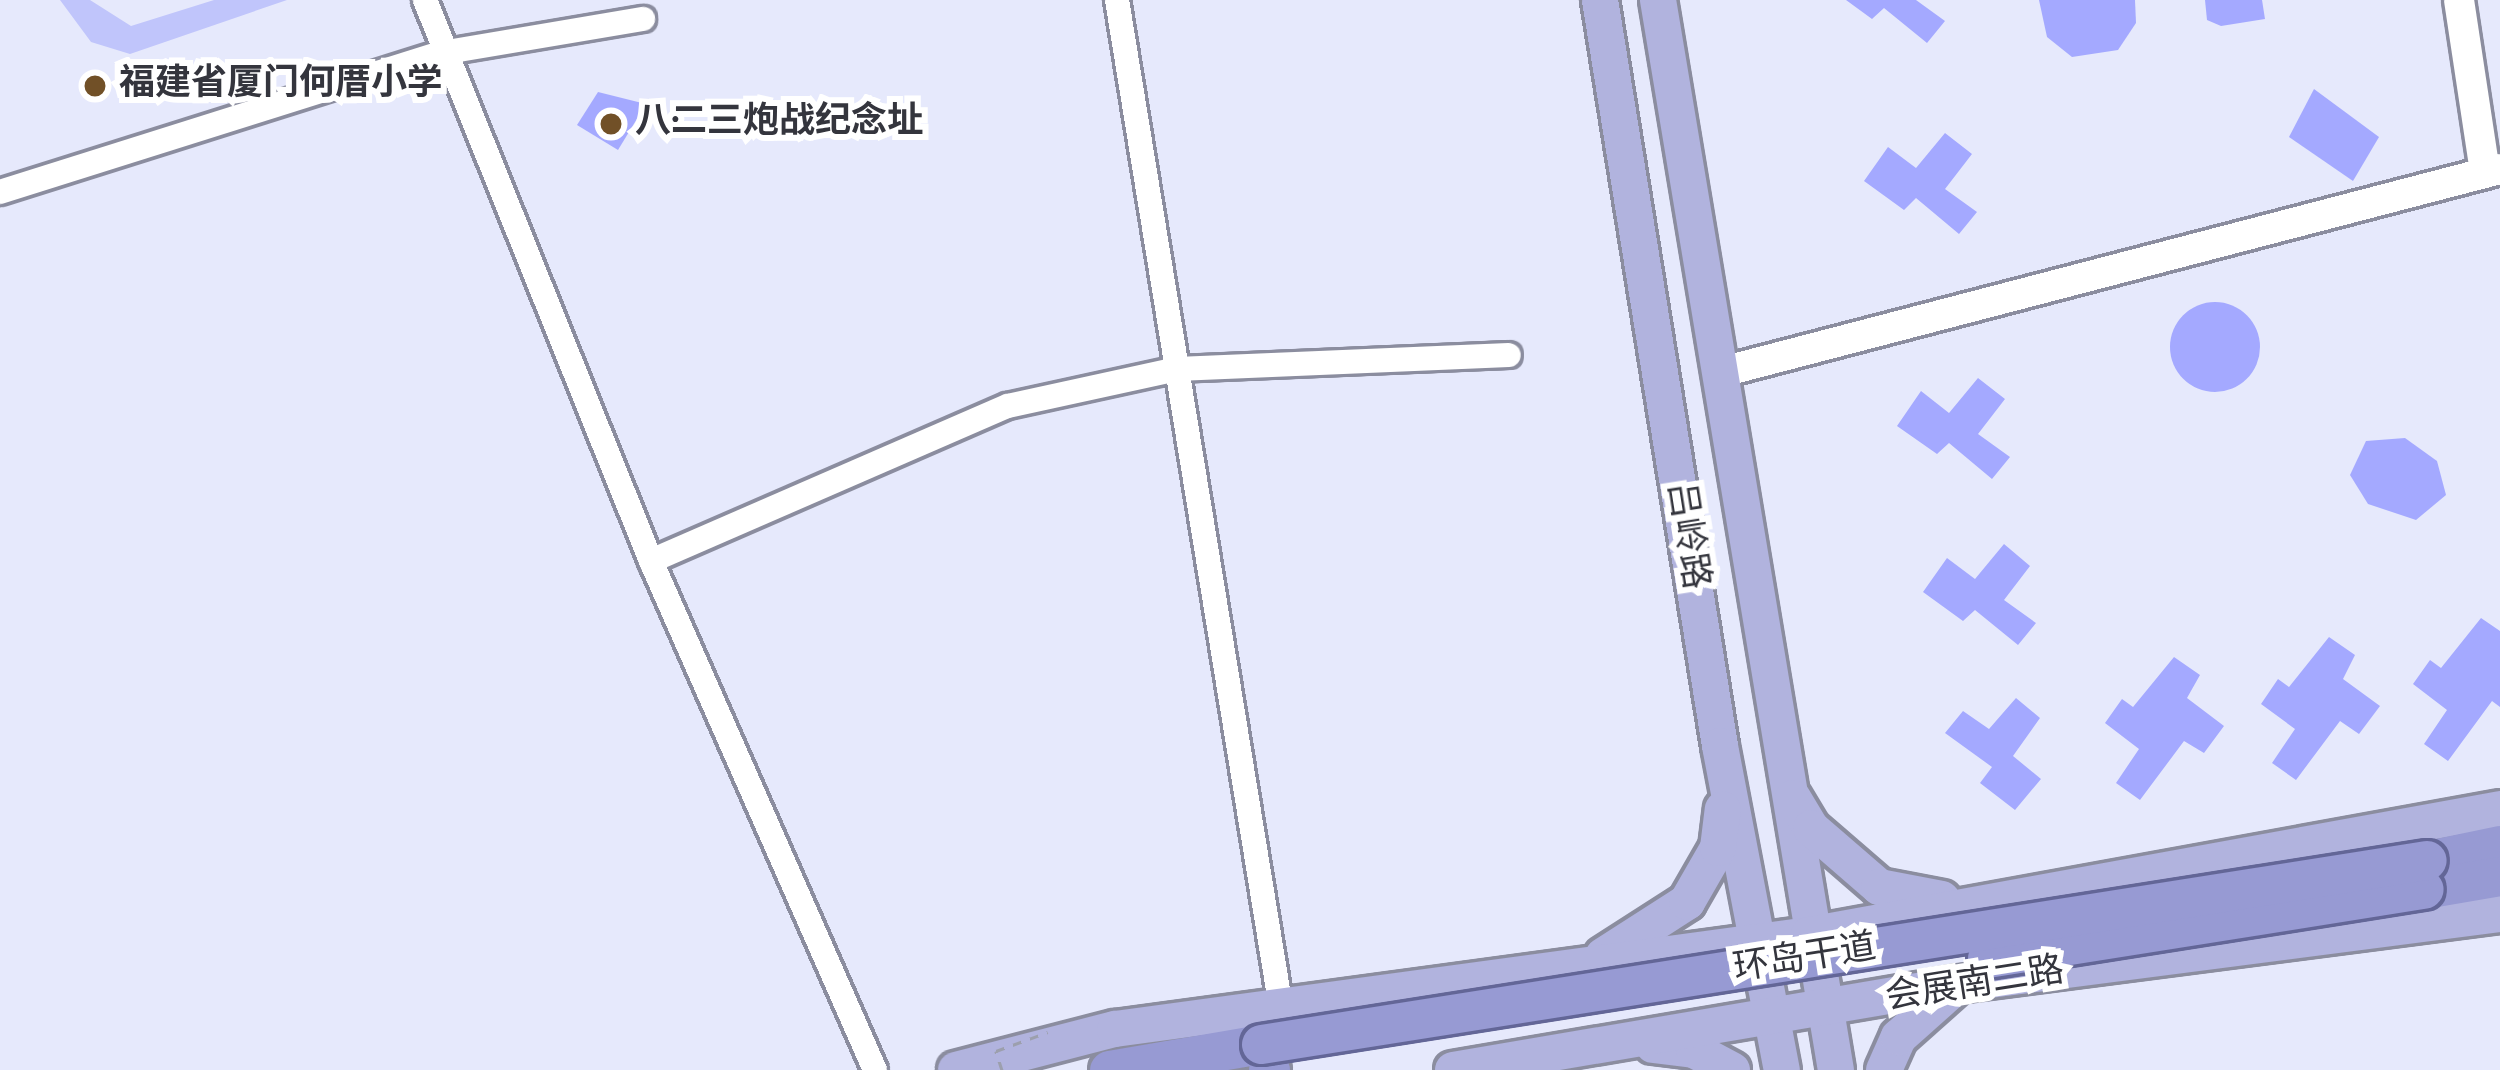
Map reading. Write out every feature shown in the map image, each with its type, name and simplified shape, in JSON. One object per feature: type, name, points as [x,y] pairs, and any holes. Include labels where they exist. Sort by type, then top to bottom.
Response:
[{"type":"highway","name":"环岛干道","points":[[2425,874],[2500,845]]},
{"type":"highway","name":"环岛干道","points":[[1109,1070],[1266,1061],[2425,874],[2500,876]]},
{"type":"main road","name":"吕岭路","points":[[1600,0],[1720,746],[1782,1070]]},
{"type":"main road","name":"吕岭路","points":[[1658,0],[1809,934],[1836,1070]]},
{"type":"main road","points":[[1571,972],[1658,928],[1708,873],[1723,810],[1720,746]]},
{"type":"main road","points":[[1784,783],[1811,828],[1880,887],[2000,904]]},
{"type":"main road","points":[[956,1070],[1114,1029],[1571,972],[2000,904],[2500,809]]},
{"type":"main road","name":"会展南二路","points":[[1453,1070],[1590,1041],[1823,1011],[1959,984],[2500,914]]},
{"type":"main road","points":[[1571,972],[1590,1041],[1694,1050],[1732,1070]]},
{"type":"main road","points":[[1884,1070],[1899,1036],[1959,984]]},
{"type":"street","points":[[425,0],[441,53],[651,561],[875,1070]]},
{"type":"street","points":[[1117,0],[1281,1008]]},
{"type":"street","points":[[1718,374],[2493,170],[2458,0]]},
{"type":"street","points":[[0,192],[441,53],[643,19]]},
{"type":"street","points":[[651,561],[1008,406],[1177,369],[1509,356]]},
{"type":"path","points":[[1002,1070],[996,1051],[1048,1032]]},
{"type":"shaded area","points":[[60,0],[90,0],[131,26],[214,0],[287,0],[130,54],[91,42]]},
{"type":"building","points":[[1846,0],[1916,0],[1945,21],[1927,43],[1884,8],[1872,19]]},
{"type":"building","points":[[2039,0],[2135,0],[2136,23],[2118,50],[2072,57],[2047,37]]},
{"type":"building","points":[[2205,0],[2262,0],[2265,19],[2221,26],[2207,20]]},
{"type":"building","points":[[2314,89],[2379,137],[2353,181],[2289,137]]},
{"type":"building","points":[[598,92],[646,104],[618,150],[577,125]]},
{"type":"building","points":[[1945,133],[1972,154],[1945,189],[1977,212],[1959,234],[1916,198],[1904,210],[1864,181],[1888,147],[1916,168]]},
{"type":"building","points":[[2215,302],[2246,316],[2260,347],[2246,378],[2215,392],[2184,378],[2170,347],[2184,316]]},
{"type":"building","points":[[1978,378],[2005,399],[1978,434],[2010,457],[1992,479],[1949,443],[1937,454],[1897,426],[1921,391],[1949,413]]},
{"type":"building","points":[[2405,438],[2437,461],[2446,495],[2416,520],[2368,504],[2350,475],[2366,441]]},
{"type":"building","points":[[2004,544],[2030,566],[2004,600],[2036,623],[2018,645],[1975,610],[1963,621],[1923,592],[1947,558],[1975,579]]},
{"type":"building","points":[[2481,618],[2500,631],[2500,707],[2492,701],[2448,761],[2424,744],[2447,710],[2413,684],[2430,660],[2441,668]]},
{"type":"building","points":[[2329,637],[2355,655],[2343,679],[2380,706],[2359,734],[2340,721],[2296,780],[2272,763],[2295,729],[2261,704],[2278,679],[2289,687]]},
{"type":"building","points":[[2174,657],[2200,675],[2187,698],[2224,726],[2204,753],[2184,741],[2140,800],[2116,783],[2139,749],[2105,723],[2122,699],[2133,707]]},
{"type":"building","points":[[2016,698],[2040,718],[2013,756],[2041,779],[2015,810],[1980,783],[1992,767],[1945,733],[1963,711],[1989,729]]},
{"type":"place","name":"福建省厦门何厝小学","points":[[95,86]]},
{"type":"place","name":"八·二三炮战纪念址","points":[[611,124]]}]
